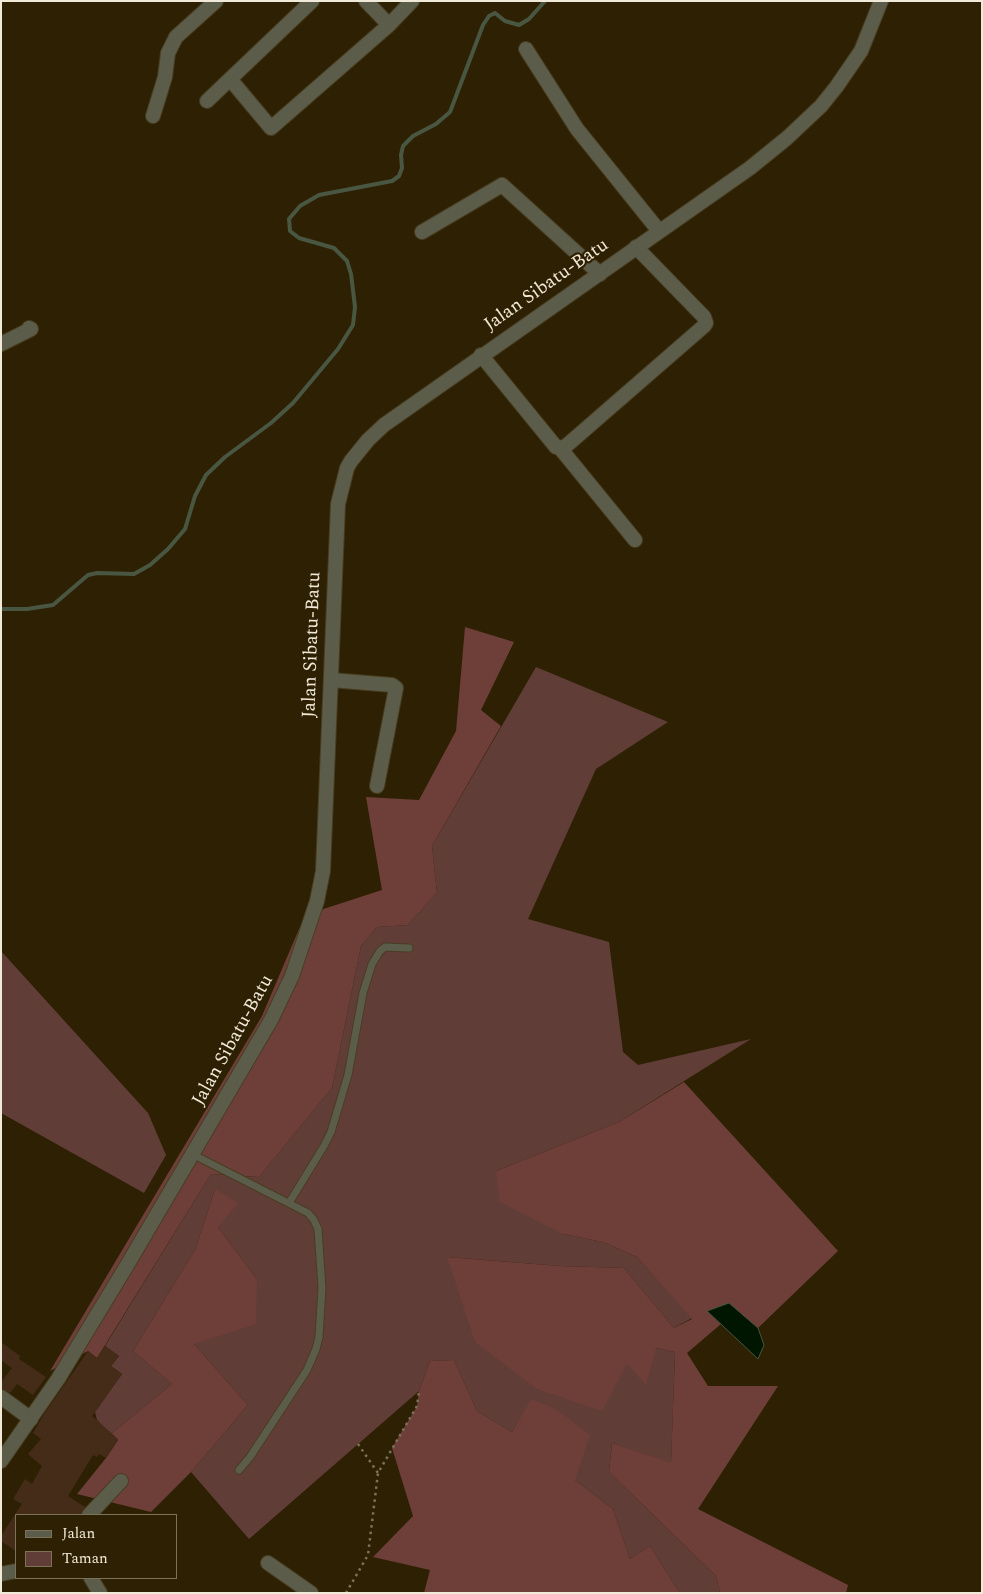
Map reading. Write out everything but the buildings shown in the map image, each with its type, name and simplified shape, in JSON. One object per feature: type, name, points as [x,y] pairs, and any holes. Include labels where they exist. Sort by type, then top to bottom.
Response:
[{"type":"street","points":[[153,116],[165,77],[168,53],[176,37],[216,1]]},
{"type":"street","points":[[207,101],[312,1]]},
{"type":"street","points":[[366,1],[389,25]]},
{"type":"street","points":[[230,79],[271,128],[389,25],[412,1]]},
{"type":"street","name":"Jalan Sibatu-Batu","points":[[1,1461],[58,1379],[270,1020],[292,976],[323,871],[338,504],[347,468],[358,452],[384,425],[481,355],[750,168],[787,138],[821,106],[837,86],[861,51],[881,1]]},
{"type":"street","points":[[526,49],[577,129],[659,231]]},
{"type":"street","points":[[422,232],[502,185],[600,274]]},
{"type":"street","points":[[560,448],[566,446],[706,323],[704,317],[636,247]]},
{"type":"street","points":[[1,344],[31,329],[29,328]]},
{"type":"street","points":[[481,355],[556,447],[560,448],[636,540]]},
{"type":"street","points":[[330,680],[392,685],[396,688],[377,786]]},
{"type":"street","points":[[1,1397],[31,1419]]},
{"type":"street","points":[[90,1514],[121,1481]]},
{"type":"street","points":[[268,1562],[311,1593]]},
{"type":"street","points":[[1,1574],[15,1571]]},
{"type":"street","points":[[92,1579],[100,1593]]},
{"type":"lane","points":[[289,1203],[331,1132],[348,1075],[363,993],[372,964],[376,956],[385,947],[409,948]]},
{"type":"lane","points":[[191,1154],[312,1216],[318,1229],[322,1288],[320,1337],[306,1370],[250,1457],[239,1470]]},
{"type":"path","points":[[346,1593],[368,1555],[378,1473],[417,1406],[419,1391]]},
{"type":"path","points":[[358,1444],[378,1473]]},
{"type":"green space","points":[[536,667],[668,722],[596,769],[528,919],[609,942],[623,1052],[638,1065],[751,1039],[619,1122],[496,1171],[563,1234],[603,1242],[637,1257],[692,1318],[674,1328],[624,1268],[560,1266],[448,1257],[627,1364],[656,1348],[675,1352],[671,1464],[612,1443],[609,1472],[716,1576],[720,1593],[680,1593],[650,1546],[630,1559],[613,1509],[575,1480],[532,1399],[512,1432],[477,1411],[454,1360],[430,1361],[419,1391],[249,1539],[191,1472],[248,1405],[194,1344],[257,1279],[218,1227],[215,1189],[195,1250],[133,1351],[172,1384],[111,1434],[97,1420],[95,1412],[122,1374],[111,1366],[119,1356],[105,1346],[211,1174],[259,1177],[332,1088],[361,946],[377,927],[408,925],[437,893],[432,846]]},
{"type":"green space","points":[[1,951],[148,1113],[166,1155],[144,1193],[1,1113]]},
{"type":"shaded area","points":[[465,627],[514,642],[481,710],[501,726],[432,846],[437,893],[408,925],[377,927],[361,946],[332,1088],[259,1177],[211,1174],[97,1358],[88,1351],[50,1371],[262,1016],[305,915],[382,890],[366,797],[419,800],[456,731]]},
{"type":"shaded area","points":[[684,1082],[838,1251],[758,1328],[729,1303],[707,1311],[721,1324],[687,1353],[708,1386],[778,1386],[698,1509],[848,1585],[846,1593],[720,1593],[716,1576],[609,1472],[612,1443],[671,1463],[675,1352],[656,1348],[646,1385],[627,1364],[602,1411],[537,1389],[475,1342],[447,1257],[560,1266],[624,1268],[674,1328],[692,1319],[637,1257],[603,1242],[563,1234],[500,1202],[496,1171],[619,1122]]},
{"type":"shaded area","points":[[215,1189],[238,1203],[218,1227],[257,1279],[256,1324],[194,1344],[248,1405],[191,1472],[151,1512],[77,1494],[118,1440],[111,1434],[172,1384],[133,1351],[195,1250]]},
{"type":"shaded area","points":[[729,1303],[758,1328],[764,1345],[758,1359],[707,1311]]},
{"type":"shaded area","points":[[454,1360],[477,1411],[512,1432],[531,1399],[556,1409],[590,1435],[575,1480],[613,1509],[630,1559],[650,1546],[680,1593],[424,1593],[430,1570],[373,1557],[413,1516],[392,1448],[417,1406],[419,1391],[430,1361]]},
{"type":"waterway","points":[[1,609],[27,609],[53,605],[88,575],[97,573],[134,574],[150,565],[168,549],[185,529],[195,496],[206,475],[225,457],[271,423],[293,403],[338,349],[353,325],[355,307],[351,274],[347,261],[334,248],[299,238],[290,231],[289,219],[300,206],[319,195],[392,181],[399,176],[402,168],[401,155],[403,146],[413,136],[436,124],[450,112],[483,25],[489,16],[495,13],[505,21],[519,25],[529,19],[545,1]]}]
